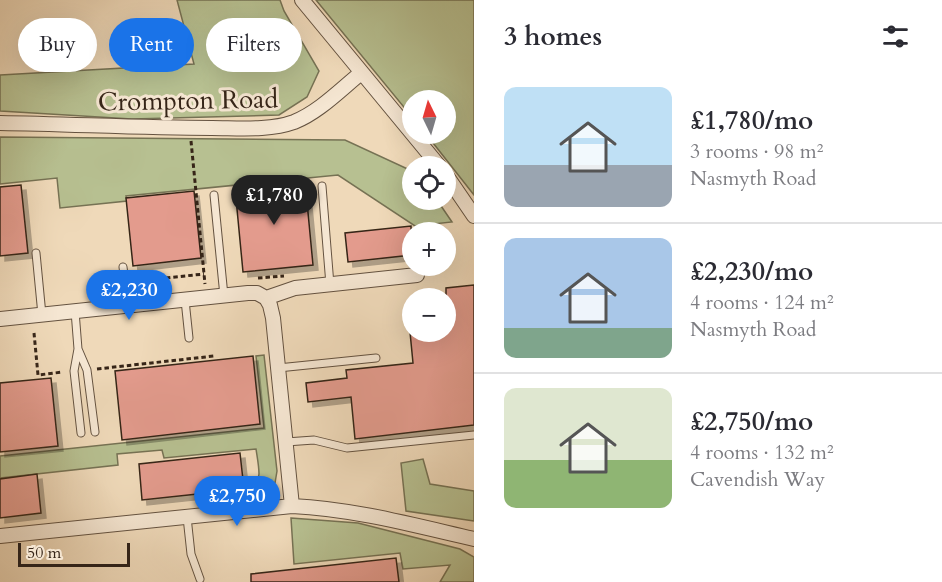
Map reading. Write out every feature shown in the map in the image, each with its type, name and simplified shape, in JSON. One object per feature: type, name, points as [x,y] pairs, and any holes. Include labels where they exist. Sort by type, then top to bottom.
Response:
[{"type":"street","points":[[302,0],[431,156]]},
{"type":"street","name":"Crompton Road","points":[[0,123],[190,128],[257,128],[284,125],[313,112],[361,74]]},
{"type":"street","points":[[456,190],[474,216]]},
{"type":"street","points":[[266,298],[295,288],[408,276]]},
{"type":"street","points":[[0,319],[185,300],[224,288],[254,293],[266,298],[271,308],[292,506]]},
{"type":"street","points":[[0,536],[292,506],[322,507],[362,513],[474,539]]},
{"type":"lane","points":[[322,186],[330,285]]},
{"type":"lane","points":[[214,195],[224,288]]},
{"type":"lane","points":[[36,253],[42,315]]},
{"type":"lane","points":[[123,267],[128,306]]},
{"type":"lane","points":[[185,300],[189,338]]},
{"type":"lane","points":[[75,311],[78,349],[74,371],[81,433]]},
{"type":"lane","points":[[78,349],[87,370],[95,432]]},
{"type":"lane","points":[[278,368],[376,358]]},
{"type":"lane","points":[[286,442],[314,440],[347,448],[474,435]]},
{"type":"lane","points":[[187,516],[192,558],[200,579]]},
{"type":"path","points":[[125,282],[204,272],[191,151]]},
{"type":"path","points":[[258,278],[294,275]]},
{"type":"path","points":[[205,283],[224,288]]},
{"type":"path","points":[[34,333],[38,375],[74,371]]},
{"type":"path","points":[[87,370],[214,356]]},
{"type":"green space","points":[[177,0],[280,0],[288,18],[206,18],[206,72],[302,72],[302,42],[319,71],[307,97],[279,115],[132,119],[0,111],[0,75],[97,72],[97,70],[109,69],[109,72],[194,72],[194,18],[182,18]]},
{"type":"green space","points":[[316,0],[474,0],[474,195],[456,172],[456,156],[443,156],[434,144],[456,144],[456,90],[402,90],[402,105]]},
{"type":"green space","points":[[0,137],[345,140],[402,166],[402,210],[444,210],[452,222],[409,222],[338,175],[126,196],[127,201],[60,208],[57,178],[0,184]]},
{"type":"green space","points":[[264,355],[277,471],[275,483],[266,493],[258,493],[256,488],[259,474],[256,449],[164,458],[162,450],[117,454],[118,465],[0,478],[0,456],[264,428],[256,356]]},
{"type":"green space","points":[[423,459],[430,484],[474,491],[474,521],[406,511],[401,463]]},
{"type":"green space","points":[[291,518],[358,523],[460,549],[474,557],[474,582],[440,582],[450,565],[403,569],[400,553],[294,564]]},
{"type":"building","points":[[305,181],[313,265],[243,272],[235,188]]},
{"type":"building","points":[[21,185],[28,253],[0,256],[0,187]]},
{"type":"building","points":[[194,191],[201,258],[133,266],[126,198]]},
{"type":"building","points":[[402,227],[402,256],[348,262],[345,233]]},
{"type":"building","points":[[474,285],[474,425],[355,439],[351,397],[308,402],[306,383],[347,378],[346,370],[413,363],[411,342],[456,342],[456,288],[446,288]]},
{"type":"building","points":[[253,356],[260,424],[122,440],[115,371]]},
{"type":"building","points":[[51,378],[58,446],[0,452],[0,383]]},
{"type":"building","points":[[240,453],[244,489],[142,500],[139,464]]},
{"type":"building","points":[[37,474],[41,513],[0,518],[0,479]]},
{"type":"building","points":[[396,558],[399,582],[251,582],[251,574]]}]
